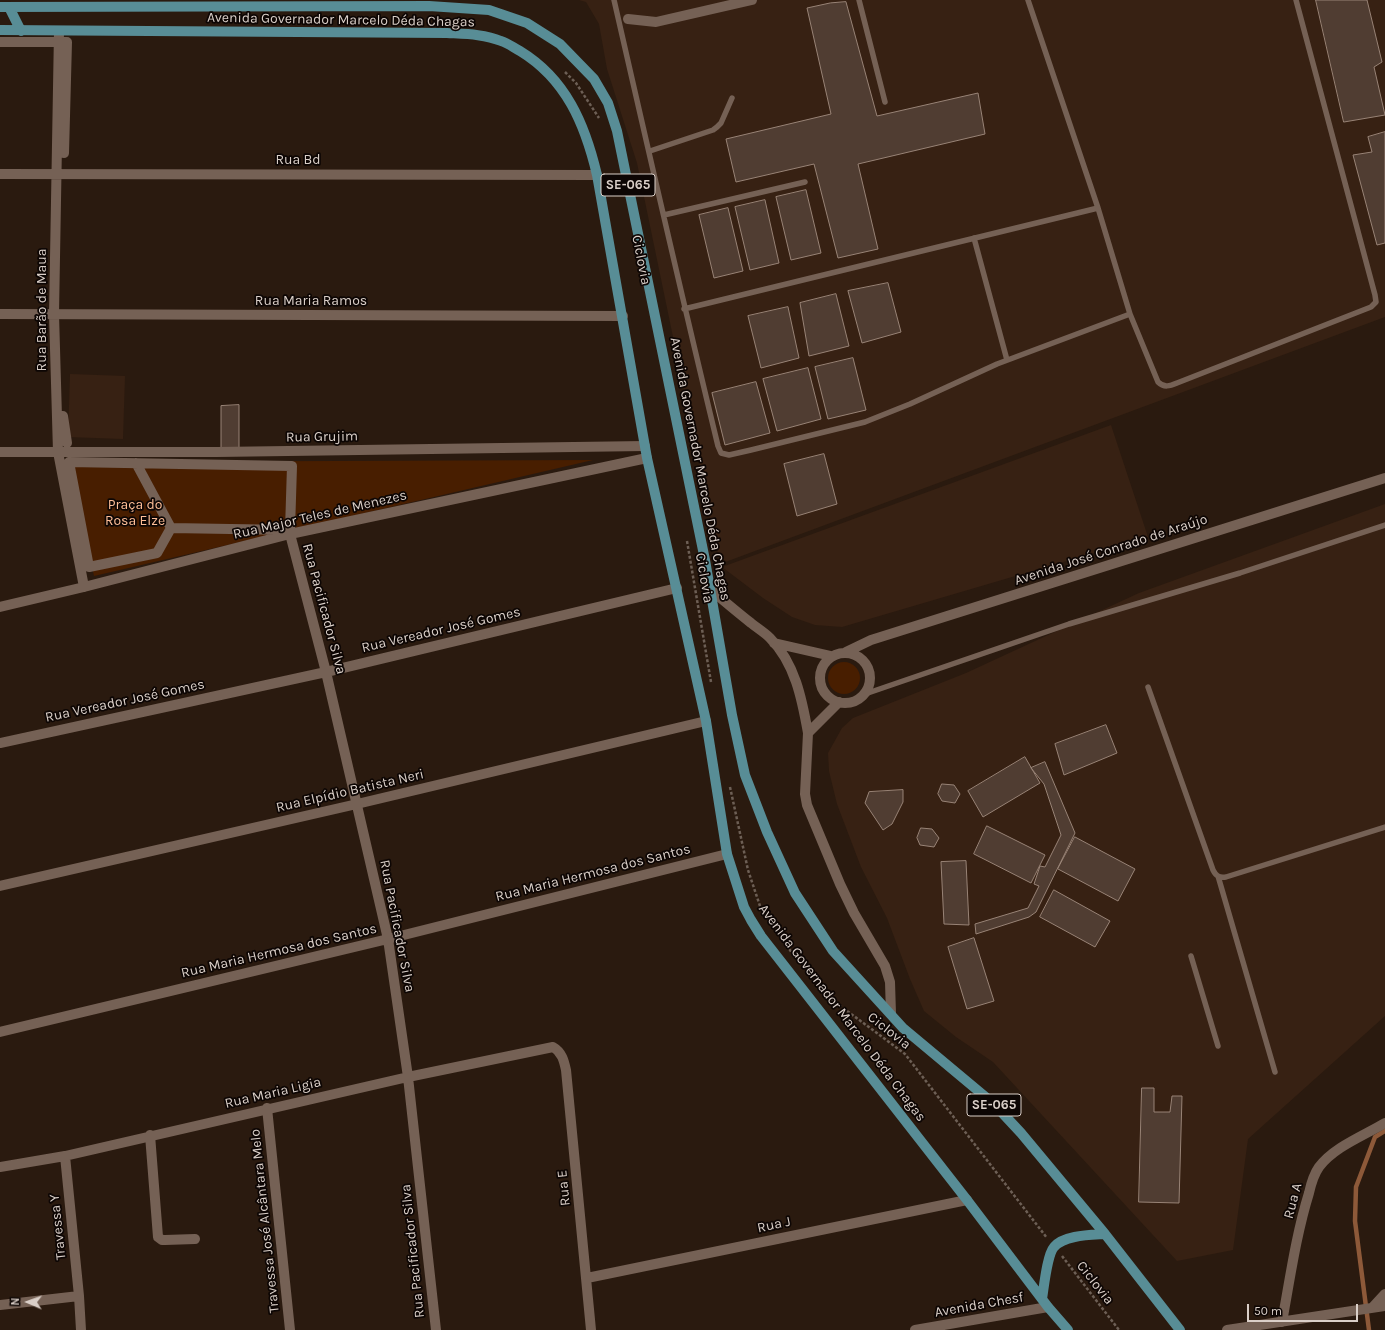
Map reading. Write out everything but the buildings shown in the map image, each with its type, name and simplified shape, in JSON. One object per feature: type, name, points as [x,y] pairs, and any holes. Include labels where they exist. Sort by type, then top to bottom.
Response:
[{"type":"main road","name":"Avenida Governador Marcelo Déda Chagas","points":[[4,7],[429,6],[489,10],[527,23],[560,44],[594,79],[608,103],[617,130],[710,590],[732,715],[745,775],[767,832],[795,893],[833,951],[903,1028],[994,1104],[1007,1117],[1105,1234],[1180,1330]]},
{"type":"main road","points":[[4,7],[21,31]]},
{"type":"main road","name":"Avenida Governador Marcelo Déda Chagas","points":[[0,30],[469,34],[502,41],[530,57],[550,74],[563,90],[576,111],[591,151],[597,175],[645,446],[706,721],[727,854],[744,907],[750,920],[1045,1303],[1068,1330]]},
{"type":"main road","points":[[1045,1303],[1050,1258],[1054,1247],[1067,1239],[1077,1236],[1105,1234]]},
{"type":"street","points":[[628,19],[656,22],[752,0]]},
{"type":"street","name":"Rua Barão de Maua","points":[[59,31],[60,174],[57,314],[58,452],[84,587]]},
{"type":"street","points":[[0,42],[59,42]]},
{"type":"street","name":"Rua Bd","points":[[0,174],[597,175]]},
{"type":"street","points":[[57,314],[62,187]]},
{"type":"street","name":"Rua Maria Ramos","points":[[0,314],[623,316]]},
{"type":"street","points":[[60,327],[63,420],[67,443]]},
{"type":"street","name":"Rua Grujim","points":[[0,452],[217,452],[645,446]]},
{"type":"street","name":"Rua Major Teles de Menezes","points":[[0,607],[290,534],[648,458]]},
{"type":"street","points":[[69,462],[292,466],[290,530],[172,528],[157,553],[89,567],[69,462]]},
{"type":"street","points":[[136,463],[172,528]]},
{"type":"street","name":"Avenida José Conrado de Araújo","points":[[846,652],[871,640],[1385,478]]},
{"type":"street","name":"Rua Pacificador Silva","points":[[290,534],[326,672],[388,939],[408,1077],[436,1330]]},
{"type":"street","name":"Rua Vereador José Gomes","points":[[0,743],[326,672],[677,588]]},
{"type":"street","points":[[710,590],[770,638],[790,667],[797,683],[803,703],[808,733],[805,794],[807,805],[840,884],[854,913],[885,966],[890,982],[891,1014]]},
{"type":"street","points":[[774,643],[831,656]]},
{"type":"street","points":[[846,652],[861,657],[870,671],[870,680],[865,694],[856,701],[847,703],[838,702],[831,699],[824,692],[820,684],[821,669],[825,662],[831,656],[846,652]]},
{"type":"street","points":[[808,733],[838,702]]},
{"type":"street","name":"Rua Elpídio Batista Neri","points":[[0,886],[357,804],[706,721]]},
{"type":"street","name":"Rua Maria Hermosa dos Santos","points":[[0,1032],[388,939],[727,854]]},
{"type":"street","name":"Rua Maria Ligia","points":[[0,1168],[65,1156],[267,1108],[553,1047]]},
{"type":"street","name":"Rua E","points":[[553,1047],[558,1050],[561,1055],[566,1070],[591,1330]]},
{"type":"street","name":"Travessa José Alcântara Melo","points":[[267,1108],[290,1330]]},
{"type":"street","name":"Rua A","points":[[1282,1322],[1302,1219],[1318,1168],[1342,1148],[1385,1123]]},
{"type":"street","points":[[150,1136],[158,1237],[159,1239],[165,1240],[195,1239]]},
{"type":"street","name":"Travessa Y","points":[[65,1156],[81,1330]]},
{"type":"street","name":"Rua J","points":[[587,1278],[967,1200]]},
{"type":"street","points":[[1373,1307],[1385,1294]]},
{"type":"street","points":[[0,1305],[79,1296]]},
{"type":"street","name":"Avenida Chesf","points":[[915,1330],[1045,1303]]},
{"type":"street","points":[[1227,1330],[1385,1306]]},
{"type":"lane","points":[[614,0],[650,151],[684,309],[721,453],[729,455],[865,422],[910,404],[996,364],[1130,314]]},
{"type":"lane","points":[[860,0],[885,102]]},
{"type":"lane","points":[[1028,0],[1098,208],[1130,314],[1158,382],[1164,386],[1177,384],[1371,307],[1376,302],[1296,0]]},
{"type":"lane","points":[[650,151],[713,130],[717,127],[732,98]]},
{"type":"lane","points":[[664,215],[806,182]]},
{"type":"lane","points":[[684,309],[1098,208]]},
{"type":"lane","points":[[974,238],[1008,360]]},
{"type":"lane","points":[[865,694],[1069,624],[1240,574],[1385,525]]},
{"type":"lane","points":[[1148,687],[1213,870],[1218,876],[1275,1072]]},
{"type":"lane","points":[[1218,876],[1222,878],[1226,877],[1385,827]]},
{"type":"lane","points":[[1191,956],[1218,1046]]},
{"type":"path","points":[[560,67],[576,83],[602,122]]},
{"type":"path","name":"Ciclovia","points":[[687,538],[712,684]]},
{"type":"path","points":[[730,784],[748,870],[760,906],[798,962]]},
{"type":"path","name":"Ciclovia","points":[[820,989],[824,994],[905,1054],[1119,1330]]},
{"type":"shaded area","points":[[579,0],[1385,0],[1385,317],[720,564],[637,163],[607,69],[599,24],[586,2]]},
{"type":"shaded area","points":[[70,374],[125,376],[123,439],[68,437]]},
{"type":"shaded area","points":[[1111,425],[1148,537],[842,627],[815,625],[792,617],[763,598],[722,567]]},
{"type":"shaded area","points":[[1385,504],[1385,1016],[1248,1139],[1233,1250],[1177,1261],[993,1062],[956,1037],[924,1011],[887,918],[861,867],[837,804],[829,771],[828,753],[842,728],[853,718],[966,673],[1139,593]]},
{"type":"green space","name":"Praça do Rosa Elze","points":[[593,460],[94,576],[69,462]]},
{"type":"green space","points":[[841,662],[847,662],[856,666],[860,678],[856,690],[847,694],[841,694],[832,690],[828,681],[828,675],[832,666]]},
{"type":"waterway","points":[[1369,1330],[1355,1221],[1356,1187],[1375,1137],[1385,1131]]}]
